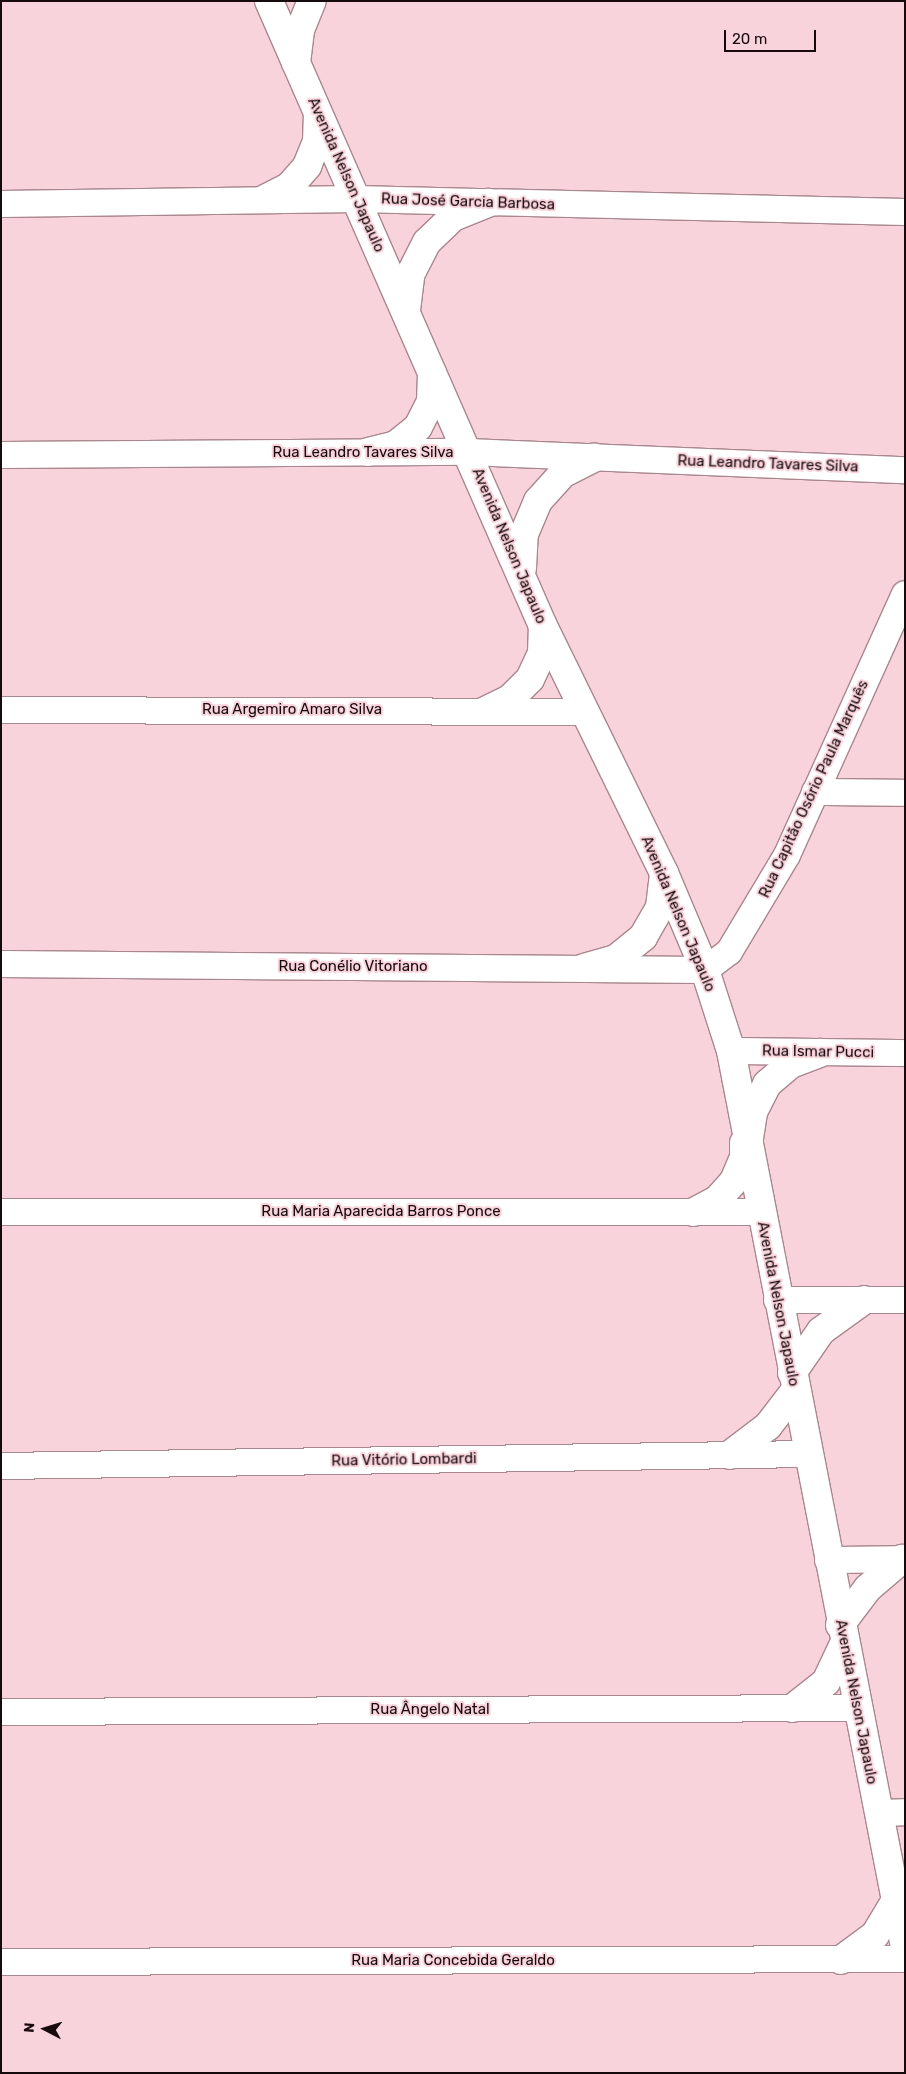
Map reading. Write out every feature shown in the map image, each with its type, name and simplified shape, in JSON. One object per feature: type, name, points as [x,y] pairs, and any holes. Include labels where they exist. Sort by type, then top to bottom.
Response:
[{"type":"main road","name":"Avenida Nelson Japaulo","points":[[269,1],[432,372],[522,570],[544,626],[583,712],[664,873],[705,970],[731,1051],[760,1212],[858,1708],[892,1812],[893,1888],[905,1947]]},
{"type":"main road","points":[[296,63],[300,30],[312,1]]},
{"type":"main road","points":[[265,199],[289,187],[307,166],[317,141],[318,113]]},
{"type":"main road","points":[[406,312],[410,275],[427,242],[453,217],[488,203]]},
{"type":"main road","points":[[368,452],[396,445],[418,427],[431,402],[432,372]]},
{"type":"main road","points":[[522,570],[524,534],[538,501],[562,474],[594,458]]},
{"type":"main road","points":[[486,711],[510,699],[530,679],[542,653],[544,626]]},
{"type":"main road","points":[[584,968],[616,959],[643,937],[660,907],[664,873]]},
{"type":"main road","points":[[694,1212],[717,1200],[734,1181],[744,1157],[746,1138],[753,1112],[768,1084],[791,1064],[820,1052]]},
{"type":"main road","points":[[730,1455],[768,1426],[821,1331],[864,1300]]},
{"type":"main road","points":[[793,1708],[826,1682],[842,1634],[868,1588],[904,1559]]},
{"type":"main road","points":[[841,1960],[875,1935],[905,1851]]},
{"type":"street","name":"Rua José Garcia Barbosa","points":[[1,204],[356,199],[905,212]]},
{"type":"street","name":"Rua Leandro Tavares Silva","points":[[1,455],[468,452],[905,470]]},
{"type":"street","name":"Rua Capitão Osório Paula Marquês","points":[[705,970],[729,952],[756,912],[815,792],[905,594]]},
{"type":"street","name":"Rua Argemiro Amaro Silva","points":[[1,710],[583,712]]},
{"type":"street","points":[[815,792],[905,793]]},
{"type":"street","name":"Rua Conélio Vitoriano","points":[[1,964],[705,970]]},
{"type":"street","name":"Rua Ismar Pucci","points":[[731,1051],[905,1052]]},
{"type":"street","name":"Rua Maria Aparecida Barros Ponce","points":[[1,1212],[760,1212]]},
{"type":"street","points":[[778,1300],[905,1300]]},
{"type":"street","name":"Rua Vitório Lombardi","points":[[1,1466],[807,1454]]},
{"type":"street","points":[[828,1560],[904,1559]]},
{"type":"street","name":"Rua Ângelo Natal","points":[[1,1712],[858,1708]]},
{"type":"street","name":"Rua Maria Concebida Geraldo","points":[[1,1962],[905,1960]]}]
